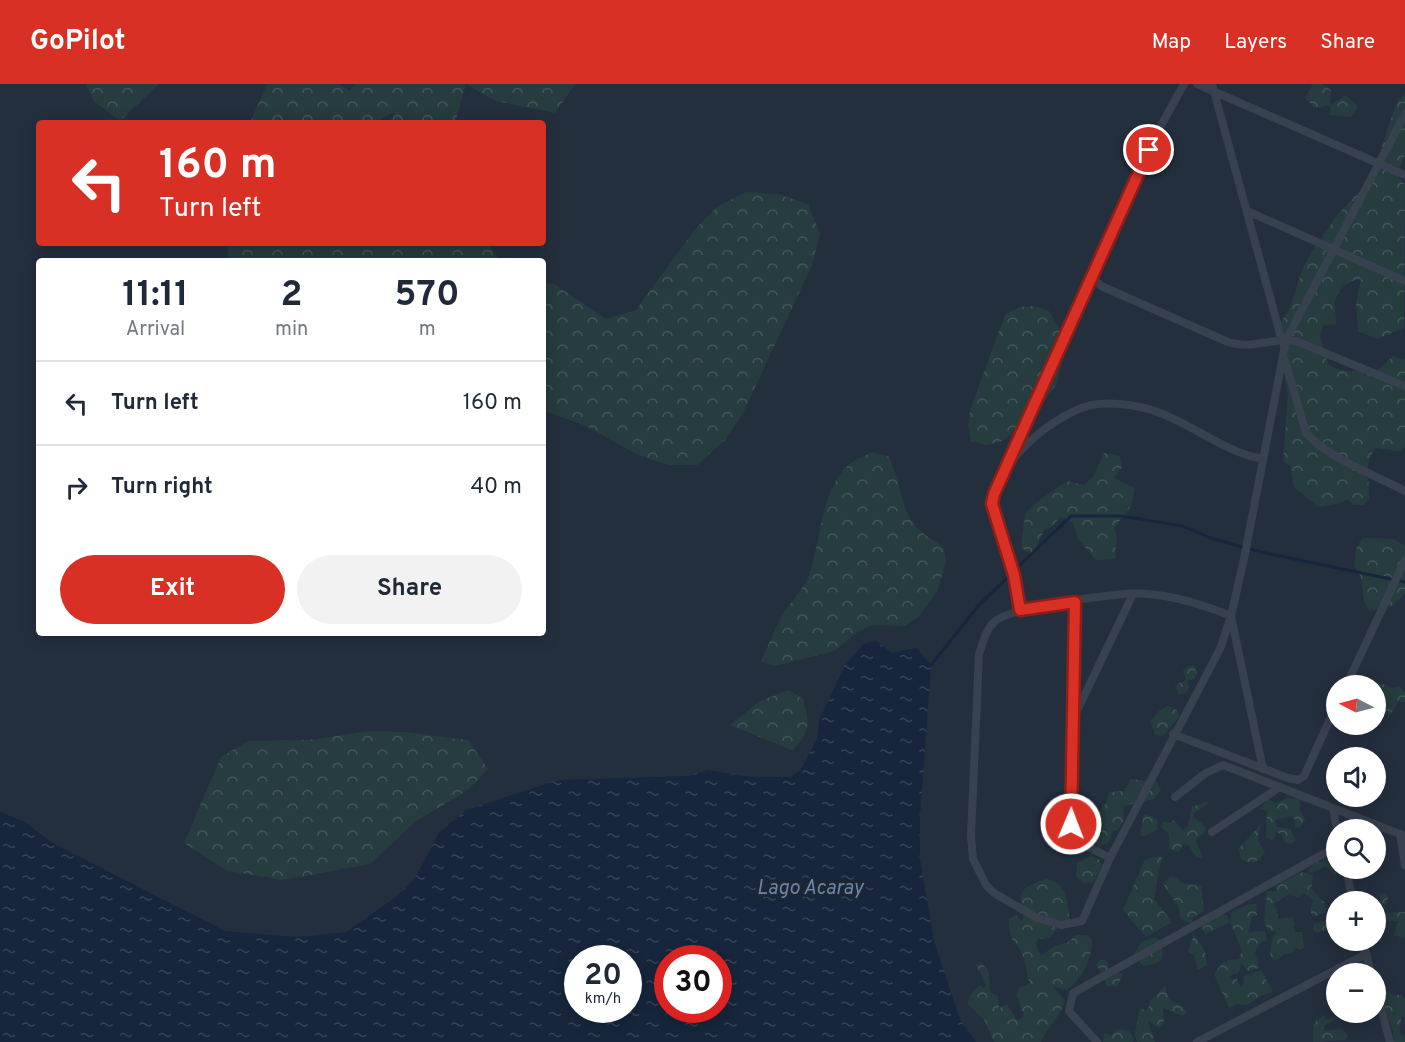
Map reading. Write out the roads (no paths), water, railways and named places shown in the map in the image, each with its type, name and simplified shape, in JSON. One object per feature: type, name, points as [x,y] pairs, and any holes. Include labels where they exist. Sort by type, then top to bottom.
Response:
[{"type":"street","points":[[1020,610],[1014,575],[992,504],[1094,279],[1097,264],[1158,131],[1184,84]]},
{"type":"street","points":[[1197,84],[1405,175]]},
{"type":"street","points":[[1212,84],[1284,340],[1285,357],[1306,433],[1311,439],[1346,461],[1405,491]]},
{"type":"street","points":[[1284,340],[1335,251],[1405,114]]},
{"type":"street","points":[[1247,212],[1405,281]]},
{"type":"street","points":[[1094,279],[1101,286],[1238,345],[1284,340],[1405,386]]},
{"type":"street","points":[[1231,616],[1183,600],[1133,594],[1020,610],[995,621],[986,634],[979,654],[971,836],[973,859],[986,885],[1006,903],[1037,918],[1061,925],[1074,924],[1087,914],[1110,858],[1173,734],[1220,649],[1231,616],[1244,559],[1285,357]]},
{"type":"street","points":[[1012,459],[1035,436],[1068,412],[1098,404],[1134,406],[1161,413],[1240,455],[1263,459]]},
{"type":"street","points":[[1351,675],[1405,560]]},
{"type":"street","points":[[1073,720],[1133,594]]},
{"type":"street","points":[[1075,602],[1071,824],[1089,847],[1110,858]]},
{"type":"street","points":[[1231,616],[1263,769]]},
{"type":"street","points":[[1173,734],[1288,778],[1301,779],[1326,727]]},
{"type":"street","points":[[1175,797],[1206,773],[1223,765],[1359,819]]},
{"type":"street","points":[[1212,832],[1280,787]]},
{"type":"street","points":[[1333,808],[1335,819]]},
{"type":"street","points":[[1386,829],[1403,835],[1405,865]]},
{"type":"street","points":[[1097,1042],[1069,1011],[1073,993],[1326,853]]},
{"type":"street","points":[[1365,951],[1368,963]]},
{"type":"street","points":[[1197,1042],[1366,954]]},
{"type":"street","points":[[1385,1023],[1390,1042]]},
{"type":"water","name":"Lago Acaray","points":[[877,641],[891,653],[917,648],[931,665],[920,818],[920,859],[934,941],[960,1019],[976,1042],[0,1042],[0,812],[25,822],[51,842],[225,931],[297,937],[346,932],[396,897],[415,878],[439,833],[466,810],[558,780],[688,776],[707,770],[752,777],[791,777],[801,769],[817,739],[819,720],[845,665],[864,643]]},
{"type":"waterway","points":[[931,665],[979,605],[1071,516],[1121,516],[1183,526],[1210,538],[1261,552],[1405,582]]}]
